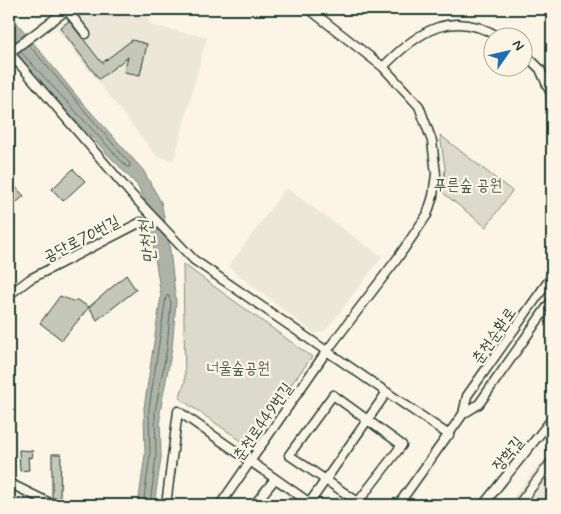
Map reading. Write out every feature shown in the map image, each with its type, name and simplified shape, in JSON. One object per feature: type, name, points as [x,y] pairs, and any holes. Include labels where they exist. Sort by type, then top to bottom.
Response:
[{"type":"street","points":[[86,34],[67,9],[10,52],[132,195],[194,260],[449,435]]},
{"type":"street","name":"춘천로449번길","points":[[220,505],[326,352],[398,259],[427,215],[436,174],[432,141],[419,106],[384,67],[309,9]]},
{"type":"street","points":[[384,67],[419,35],[435,27],[465,23],[484,29]]},
{"type":"street","points":[[534,63],[540,69],[551,94],[552,131]]},
{"type":"street","name":"공단로70번길","points":[[9,295],[30,280],[140,222]]},
{"type":"street","name":"춘천순환로","points":[[464,414],[467,396],[552,276]]},
{"type":"street","name":"춘천순환로","points":[[401,504],[464,414],[479,404],[552,300]]},
{"type":"street","points":[[166,505],[178,411],[310,504],[387,392]]},
{"type":"street","points":[[333,395],[368,419],[402,445],[358,502],[289,455],[333,395]]},
{"type":"street","name":"장학길","points":[[483,505],[552,418]]},
{"type":"street","points":[[518,505],[552,461]]},
{"type":"street","points":[[254,505],[275,479]]},
{"type":"street","points":[[9,483],[54,505]]},
{"type":"shaded area","points":[[82,9],[141,9],[153,26],[207,37],[174,160],[157,157],[56,28]]},
{"type":"shaded area","points":[[286,188],[382,257],[326,330],[315,334],[228,267]]},
{"type":"shaded area","points":[[552,449],[552,505],[507,505]]},
{"type":"green space","name":"푸른숲 공원","points":[[440,135],[512,191],[486,227],[443,193],[445,168]]},
{"type":"green space","name":"너울숲공원","points":[[183,264],[312,357],[246,444],[179,398],[185,382]]},
{"type":"water","points":[[9,13],[80,100],[143,170],[161,202],[169,242],[176,302],[172,348],[160,412],[161,458],[154,505],[138,505],[145,455],[144,408],[161,296],[147,205],[138,186],[70,115],[9,46]]},
{"type":"building","points":[[69,21],[102,63],[132,40],[147,44],[140,75],[124,72],[128,57],[99,79],[60,28]]},
{"type":"building","points":[[73,169],[85,181],[63,201],[52,189]]},
{"type":"building","points":[[9,180],[24,196],[17,202],[9,193]]},
{"type":"building","points":[[126,275],[136,290],[97,320],[89,307]]},
{"type":"building","points":[[60,296],[72,301],[77,300],[89,307],[62,340],[40,323]]},
{"type":"building","points":[[19,450],[33,451],[32,458],[28,457],[29,470],[20,471]]},
{"type":"building","points":[[52,454],[61,454],[60,498],[52,498]]},
{"type":"water label","name":"만천천","points":[[147,242]]}]
